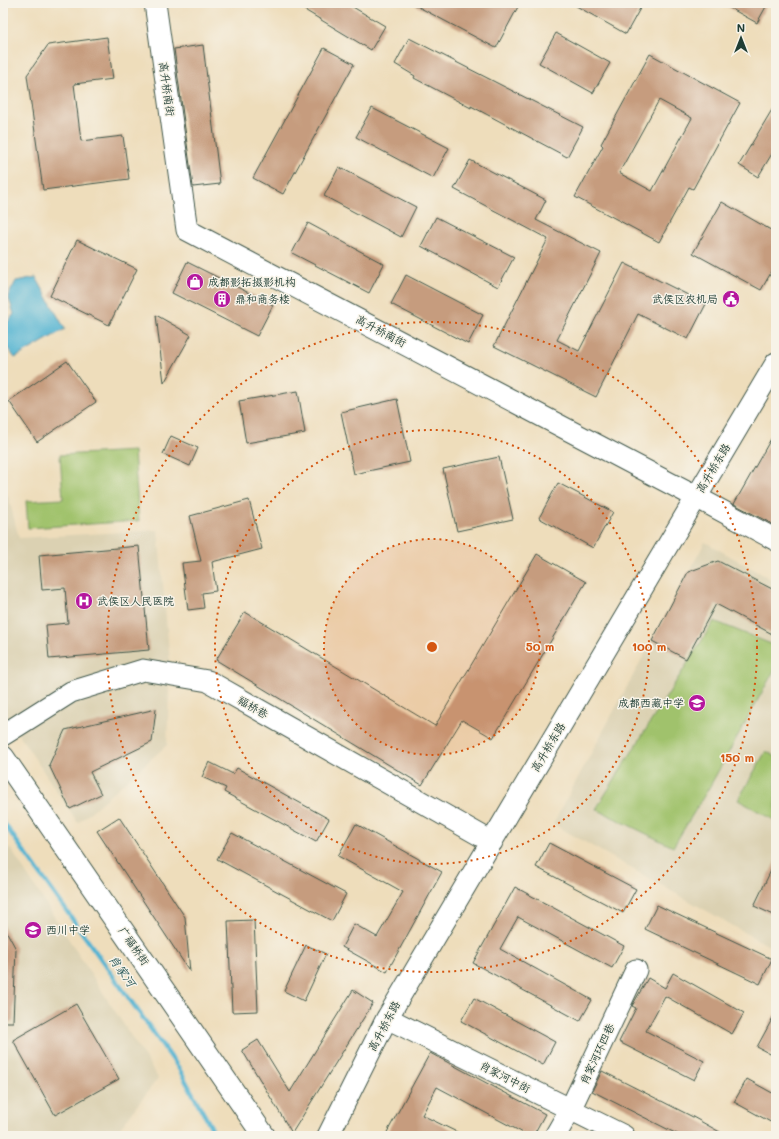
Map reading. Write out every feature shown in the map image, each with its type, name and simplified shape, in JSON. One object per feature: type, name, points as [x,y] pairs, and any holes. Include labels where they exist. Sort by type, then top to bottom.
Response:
[{"type":"main road","name":"广福桥街","points":[[3,757],[264,1136]]},
{"type":"street","name":"高升桥南街","points":[[155,3],[188,230],[776,540]]},
{"type":"street","name":"高升桥东路","points":[[328,1136],[387,1018],[776,363]]},
{"type":"street","name":"福桥巷","points":[[3,735],[71,692],[143,670],[208,681],[492,842]]},
{"type":"street","name":"肖家河环四巷","points":[[555,1136],[570,1110],[636,970]]},
{"type":"street","name":"肖家河中街","points":[[387,1018],[624,1136]]},
{"type":"shaded area","name":"武侯区人民医院","points":[[8,495],[19,538],[158,530],[170,663],[167,745],[78,823],[3,711],[3,498]]},
{"type":"shaded area","name":"成都西藏中学","points":[[705,542],[776,582],[776,950],[553,824]]},
{"type":"shaded area","name":"西川中学","points":[[10,848],[158,1078],[114,1136],[3,1136],[3,853]]},
{"type":"green space","points":[[134,451],[139,521],[28,528],[26,501],[63,499],[60,455]]},
{"type":"green space","points":[[714,621],[776,646],[776,667],[710,786],[673,847],[596,809]]},
{"type":"green space","points":[[766,751],[776,757],[776,821],[738,800]]},
{"type":"water","points":[[36,277],[65,329],[15,358],[3,342],[3,328],[14,314],[8,296],[16,281]]},
{"type":"building","points":[[293,3],[346,3],[385,26],[371,50]]},
{"type":"building","points":[[411,3],[520,3],[496,48]]},
{"type":"building","points":[[571,3],[643,3],[626,34]]},
{"type":"building","points":[[721,3],[768,3],[757,23]]},
{"type":"building","points":[[556,33],[610,63],[593,93],[539,63]]},
{"type":"building","points":[[107,37],[113,79],[74,84],[81,141],[123,136],[129,179],[43,190],[27,75],[48,45]]},
{"type":"building","points":[[409,38],[583,127],[567,157],[471,106],[471,108],[414,78],[415,76],[395,64]]},
{"type":"building","points":[[203,45],[220,184],[193,187],[174,49]]},
{"type":"building","points":[[324,48],[354,64],[283,194],[253,178]]},
{"type":"building","points":[[650,54],[740,103],[693,189],[689,187],[659,242],[575,197],[603,146],[601,144]],"holes":[[[659,100],[692,118],[652,191],[619,173]]]},
{"type":"building","points":[[776,103],[776,147],[758,177],[739,165]]},
{"type":"building","points":[[372,108],[449,148],[433,178],[356,137]]},
{"type":"building","points":[[470,160],[546,200],[536,220],[601,253],[557,340],[579,351],[624,263],[706,304],[688,339],[638,314],[596,397],[494,346],[548,239],[454,189]]},
{"type":"building","points":[[339,167],[416,207],[401,237],[324,196]]},
{"type":"building","points":[[722,202],[776,233],[776,264],[761,290],[693,253]]},
{"type":"building","points":[[436,217],[514,257],[498,287],[421,246]]},
{"type":"building","points":[[308,223],[384,264],[369,293],[292,253]]},
{"type":"building","points":[[77,240],[137,269],[109,325],[50,296]]},
{"type":"building","name":"鼎和商务楼","points":[[187,262],[273,305],[257,336],[172,293]]},
{"type":"building","points":[[406,275],[483,315],[468,344],[391,304]]},
{"type":"building","points":[[156,315],[191,335],[164,383]]},
{"type":"building","points":[[67,361],[96,402],[37,442],[9,401]]},
{"type":"building","points":[[298,391],[305,433],[246,443],[239,401]]},
{"type":"building","points":[[397,399],[410,462],[354,474],[341,412]]},
{"type":"building","points":[[776,430],[776,526],[734,504]]},
{"type":"building","points":[[171,436],[198,448],[190,466],[163,454]]},
{"type":"building","points":[[499,457],[513,519],[457,531],[443,469]]},
{"type":"building","points":[[558,483],[613,512],[593,548],[539,518]]},
{"type":"building","points":[[249,500],[262,549],[212,562],[216,591],[202,593],[204,608],[188,610],[182,563],[201,561],[190,516]]},
{"type":"building","points":[[139,546],[149,650],[49,659],[46,625],[68,623],[65,588],[42,590],[39,555]]},
{"type":"building","points":[[537,554],[586,582],[493,738],[462,720],[422,785],[216,660],[245,612],[435,726]]},
{"type":"building","points":[[718,561],[776,591],[776,636],[716,604],[686,659],[652,641],[688,572]]},
{"type":"building","points":[[156,709],[152,742],[90,772],[101,794],[70,809],[49,765],[65,730]]},
{"type":"building","points":[[209,762],[233,774],[237,768],[329,819],[316,842],[224,792],[226,788],[202,777]]},
{"type":"building","points":[[119,817],[185,917],[190,972],[97,831]]},
{"type":"building","points":[[356,824],[442,872],[387,972],[342,947],[354,924],[377,937],[403,892],[338,856]]},
{"type":"building","points":[[232,833],[346,894],[332,921],[217,859]]},
{"type":"building","points":[[549,843],[636,889],[623,913],[536,867]]},
{"type":"building","points":[[776,860],[776,916],[754,906]]},
{"type":"building","points":[[515,887],[624,946],[612,968],[518,917],[500,949],[592,1000],[580,1021],[473,963]]},
{"type":"building","points":[[657,905],[772,959],[760,984],[645,929]]},
{"type":"building","points":[[254,920],[258,1011],[232,1012],[228,921]]},
{"type":"building","points":[[3,925],[16,949],[13,1022],[3,1022]]},
{"type":"building","points":[[306,945],[326,954],[304,1001],[284,991]]},
{"type":"building","points":[[673,973],[744,1013],[732,1034],[665,996],[646,1031],[704,1061],[694,1080],[619,1042],[636,1008],[632,1006],[648,978],[665,988]]},
{"type":"building","points":[[353,990],[373,1003],[292,1133],[242,1050],[258,1040],[290,1092]]},
{"type":"building","points":[[474,998],[555,1042],[543,1065],[461,1021]]},
{"type":"building","points":[[76,1004],[119,1079],[55,1115],[13,1040]]},
{"type":"building","points":[[776,1012],[776,1057],[757,1047]]},
{"type":"building","points":[[430,1053],[545,1114],[533,1136],[529,1136],[437,1087],[422,1115],[465,1136],[385,1136]]},
{"type":"building","points":[[602,1071],[727,1136],[681,1136],[592,1091]]},
{"type":"building","points":[[747,1079],[776,1095],[776,1125],[734,1102]]},
{"type":"waterway","name":"肖家河","points":[[3,822],[178,1067],[216,1136]]},
{"type":"place","name":"成都影拓摄影机构","points":[[195,282]]},
{"type":"place","name":"鼎和商务楼","points":[[222,299]]},
{"type":"place","name":"武侯区农机局","points":[[731,299]]},
{"type":"place","name":"武侯区人民医院","points":[[84,601]]},
{"type":"place","name":"成都西藏中学","points":[[697,703]]},
{"type":"place","name":"西川中学","points":[[33,930]]}]
